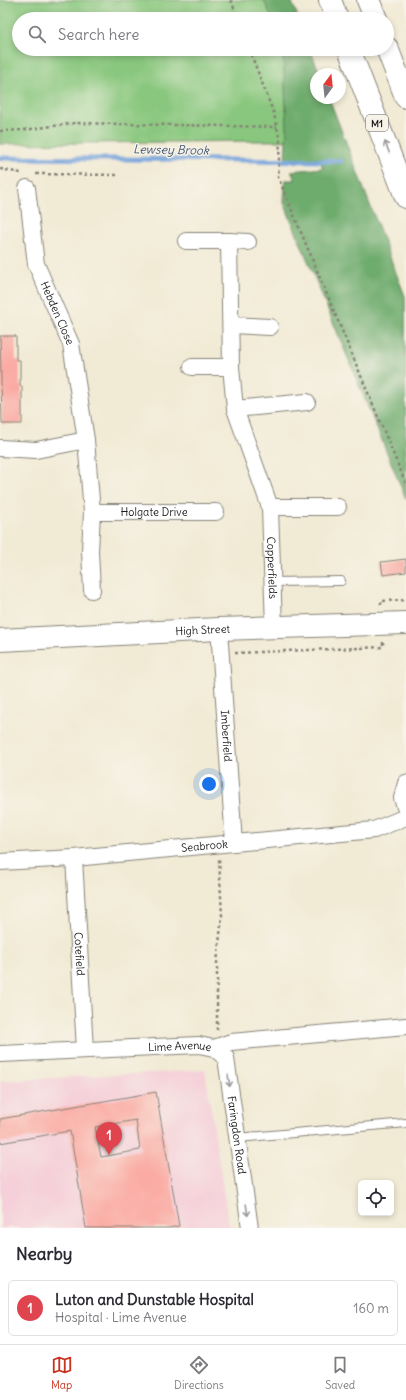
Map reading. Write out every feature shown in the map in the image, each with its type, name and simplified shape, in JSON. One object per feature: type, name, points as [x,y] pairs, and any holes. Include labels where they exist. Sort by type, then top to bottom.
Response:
[{"type":"main road","points":[[330,0],[334,12]]},
{"type":"main road","points":[[368,0],[373,12]]},
{"type":"main road","name":"M1","points":[[352,56],[406,197]]},
{"type":"main road","points":[[390,56],[406,97]]},
{"type":"main road","name":"High Street","points":[[0,640],[219,629],[406,623]]},
{"type":"street","name":"Hebden Close","points":[[28,179],[36,264],[71,344],[86,440]]},
{"type":"street","points":[[186,241],[248,242]]},
{"type":"street","name":"Copperfields","points":[[229,241],[231,367],[235,409],[270,507],[274,628]]},
{"type":"street","points":[[231,325],[270,327]]},
{"type":"street","points":[[192,367],[231,367]]},
{"type":"street","points":[[235,409],[307,402]]},
{"type":"street","points":[[0,448],[36,450],[86,440],[92,512],[90,551],[92,590]]},
{"type":"street","points":[[270,507],[338,507]]},
{"type":"street","name":"Holgate Drive","points":[[92,512],[216,512]]},
{"type":"street","name":"Imberfield","points":[[219,629],[234,843]]},
{"type":"street","points":[[406,783],[402,798],[406,810]]},
{"type":"street","name":"Seabrook","points":[[0,862],[74,858],[374,830],[406,817]]},
{"type":"street","name":"Cotefield","points":[[74,858],[85,1050]]},
{"type":"street","name":"Lime Avenue","points":[[0,1054],[199,1045],[214,1048],[231,1042],[406,1026]]},
{"type":"street","name":"Faringdon Road","points":[[214,1048],[226,1058],[250,1228]]},
{"type":"lane","points":[[272,582],[341,581]]},
{"type":"lane","points":[[237,1138],[406,1123]]},
{"type":"path","points":[[231,0],[235,12]]},
{"type":"path","points":[[252,56],[274,114],[277,127],[280,142],[278,177],[406,484]]},
{"type":"path","points":[[0,131],[24,130],[75,123],[277,127]]},
{"type":"path","points":[[0,169],[28,179],[118,175]]},
{"type":"path","points":[[214,1048],[217,1033],[217,963],[222,916],[218,844]]},
{"type":"shaded area","points":[[205,1070],[229,1228],[0,1228],[0,1081]]},
{"type":"green space","points":[[0,0],[287,0],[292,12],[12,12],[12,56],[310,56],[314,68],[310,68],[310,104],[320,104],[345,140],[0,144]]},
{"type":"green space","points":[[264,0],[291,0],[296,12],[269,12]]},
{"type":"green space","points":[[283,56],[313,56],[318,68],[310,68],[310,104],[331,104],[405,296],[406,499],[284,203],[285,180],[295,180],[291,171],[323,168],[319,159],[288,163],[285,156],[287,129]]},
{"type":"building","points":[[0,336],[16,336],[16,360],[20,360],[20,386],[22,386],[22,424],[2,424]]},
{"type":"building","points":[[406,559],[406,572],[383,575],[381,562]]},
{"type":"building","points":[[156,1092],[179,1226],[169,1228],[86,1228],[70,1131],[0,1143],[0,1119]],"holes":[[[136,1120],[140,1150],[101,1157],[95,1127]]]},
{"type":"waterway","name":"Lewsey Brook","points":[[0,158],[341,161]]},
{"type":"place","name":"Luton and Dunstable Hospital","points":[[109,1155]]}]
